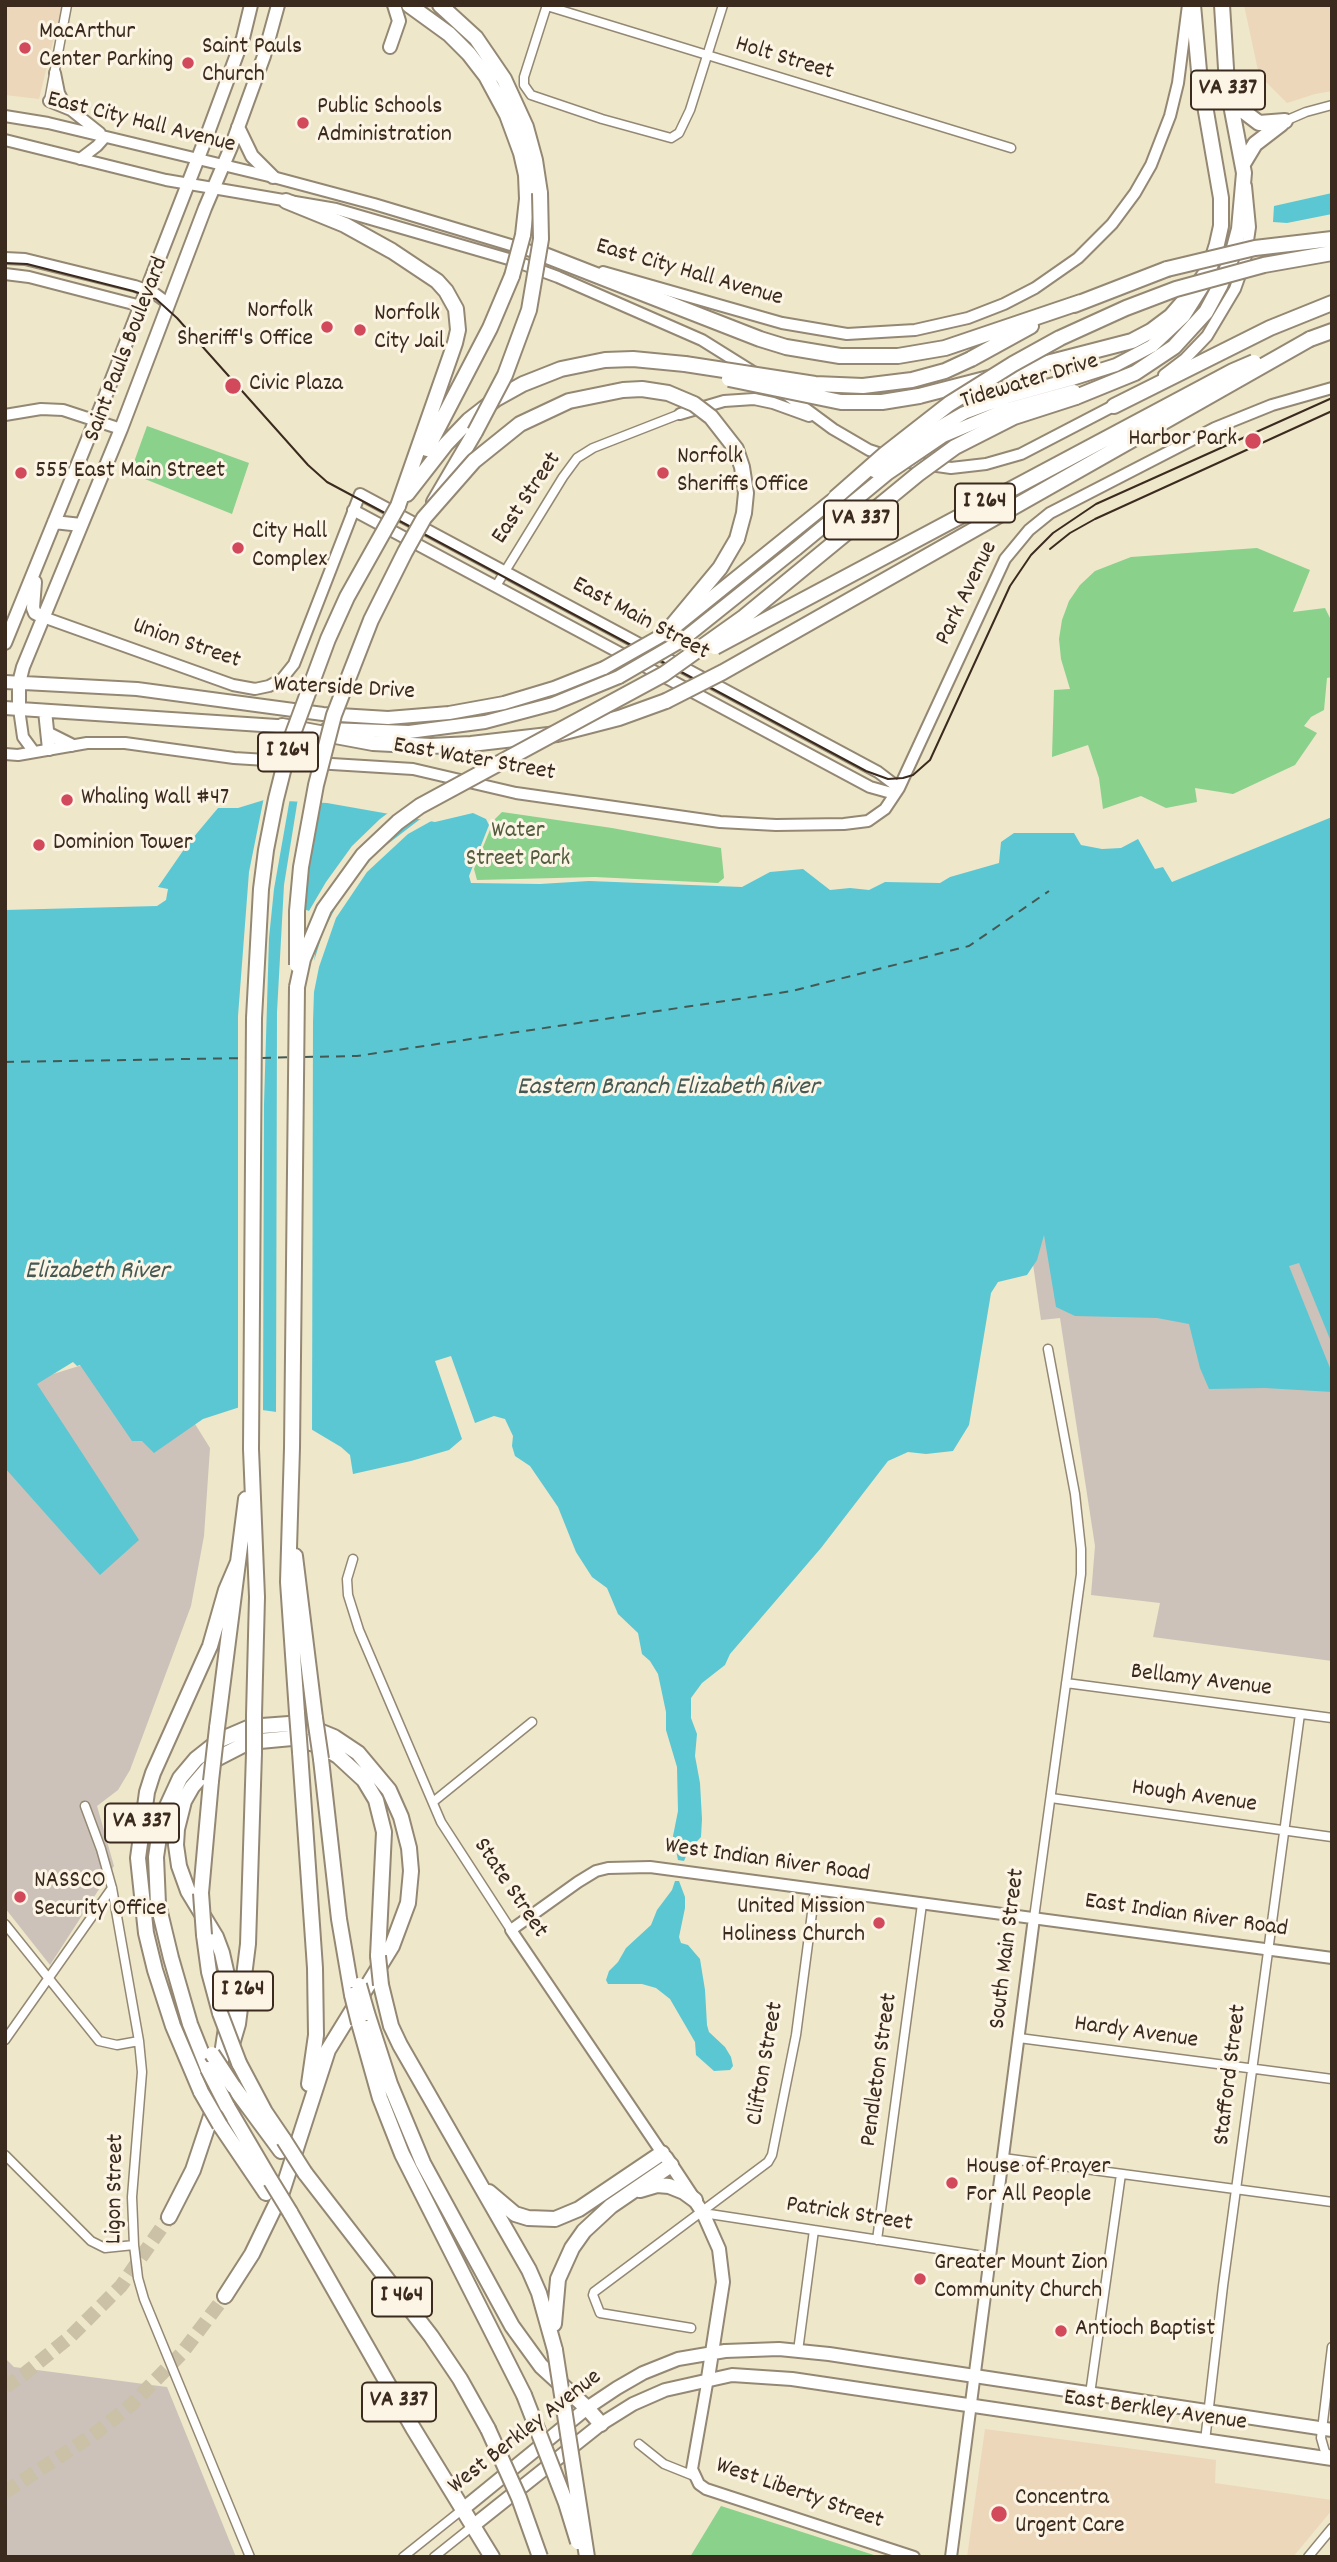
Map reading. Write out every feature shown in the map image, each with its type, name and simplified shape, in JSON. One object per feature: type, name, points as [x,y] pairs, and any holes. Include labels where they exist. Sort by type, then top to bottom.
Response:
[{"type":"highway","points":[[398,506],[489,328],[512,276],[523,235],[527,199],[526,175],[521,153],[507,115],[486,76],[469,54],[438,25],[409,5]]},
{"type":"highway","points":[[297,987],[297,925],[302,867],[316,785],[330,731],[370,620],[424,518],[487,410],[518,342],[537,275],[541,239],[540,193],[531,142],[509,87],[495,63],[476,38],[440,5]]},
{"type":"highway","name":"Tidewater Drive","points":[[1191,5],[1221,198],[1221,226],[1210,267]]},
{"type":"highway","name":"Tidewater Drive","points":[[1074,389],[1106,385],[1135,373],[1162,357],[1186,336],[1206,312],[1220,286],[1235,244],[1243,169],[1223,48],[1222,5]]},
{"type":"highway","points":[[1230,101],[1259,123],[1285,121]]},
{"type":"highway","points":[[1243,169],[1255,144],[1285,121]]},
{"type":"highway","points":[[286,201],[345,225],[392,251],[437,281],[456,309],[458,330],[455,343],[398,506]]},
{"type":"highway","name":"I 264","points":[[169,2217],[193,2170],[220,2106],[238,2024],[247,1964],[251,1895],[257,1597],[251,1449],[254,1018],[261,889],[266,850],[292,739],[315,670],[347,597],[398,506],[446,444],[483,408],[523,384],[561,369],[620,359],[685,364],[815,384],[863,386],[912,380],[971,359],[1081,302],[1167,270],[1246,250],[1332,239]]},
{"type":"highway","points":[[835,498],[893,447],[949,404],[1013,363],[1060,338],[1125,308],[1185,286],[1264,265],[1332,253]]},
{"type":"highway","points":[[542,254],[760,339],[786,347],[840,356],[891,357],[946,348],[1081,302]]},
{"type":"highway","name":"VA 337","points":[[685,364],[736,381],[841,402],[882,402],[919,396],[1132,341],[1171,316],[1210,267]]},
{"type":"highway","points":[[1114,406],[1285,321],[1332,303]]},
{"type":"highway","name":"I 264","points":[[225,2296],[252,2254],[273,2213],[292,2164],[307,2109],[316,2035],[315,1968],[288,1582],[297,987],[303,959],[324,909],[351,869],[379,838],[420,806],[1233,371],[1332,331]]},
{"type":"highway","points":[[282,726],[373,743],[431,746],[471,744],[569,731],[619,719],[666,701],[723,672],[1310,339]]},
{"type":"highway","points":[[424,518],[482,453],[528,419],[579,398],[611,391],[642,389],[668,393],[694,404],[711,416],[739,456],[746,488],[744,513],[737,539],[720,568],[666,633]]},
{"type":"highway","name":"VA 337","points":[[664,674],[744,617],[944,455],[1000,423],[1043,406],[1074,389]]},
{"type":"highway","name":"VA 337","points":[[251,1449],[238,1562],[226,1590],[210,1646],[147,1792],[138,1858],[146,1933],[173,2026],[201,2092],[245,2164],[269,2187],[326,2277],[474,2525]]},
{"type":"highway","points":[[290,1531],[300,1582],[303,1630],[337,1887],[346,1917],[355,1990],[380,2098],[402,2154],[524,2395],[566,2502],[581,2557]]},
{"type":"highway","points":[[238,1562],[211,1781],[201,1893],[209,1972],[220,2013],[263,2118]]},
{"type":"highway","points":[[269,2187],[240,2129],[220,2106],[190,2024],[158,1904],[156,1865],[162,1817],[180,1778],[207,1748],[220,1740],[248,1728],[275,1724],[298,1725],[322,1731],[346,1744],[377,1773],[389,1790],[401,1817],[411,1860],[404,1918],[392,1946],[328,2050],[307,2109]]},
{"type":"highway","points":[[220,2106],[229,1984],[216,1937],[188,1891],[179,1866],[177,1829],[184,1801],[192,1787],[216,1759],[249,1742],[277,1738],[308,1741],[348,1763],[364,1780],[380,1810],[385,1841],[378,1956],[391,2026],[529,2270],[539,2293],[555,2350],[587,2557]]},
{"type":"highway","points":[[180,1989],[212,2054],[248,2107],[263,2118]]},
{"type":"highway","points":[[363,2018],[419,2153],[512,2326],[541,2365],[601,2424]]},
{"type":"highway","name":"I 464","points":[[263,2118],[431,2336],[460,2379],[488,2429],[519,2498],[540,2557]]},
{"type":"highway","points":[[476,2178],[515,2214],[535,2219],[555,2219],[579,2208],[662,2152]]},
{"type":"highway","points":[[555,2350],[555,2297],[565,2261],[575,2243],[590,2224],[671,2165]]},
{"type":"highway","points":[[629,2194],[651,2186],[663,2185],[679,2189],[699,2206]]},
{"type":"highway","points":[[474,2525],[492,2557]]},
{"type":"main road","name":"Saint Pauls Boulevard","points":[[5,643],[141,306],[240,45],[251,5]]},
{"type":"main road","name":"Saint Pauls Boulevard","points":[[19,709],[19,683],[23,667],[121,429],[223,166],[264,56],[278,5]]},
{"type":"main road","points":[[390,47],[399,21],[394,5]]},
{"type":"main road","name":"East City Hall Avenue","points":[[5,116],[41,121],[273,177],[782,323],[830,332],[880,334],[915,330],[985,312],[1035,288],[1078,258],[1112,224],[1151,165],[1170,116],[1191,5]]},
{"type":"main road","points":[[55,73],[59,93],[66,107]]},
{"type":"main road","points":[[49,101],[66,107],[105,137],[80,159]]},
{"type":"main road","points":[[238,127],[252,156],[273,177]]},
{"type":"main road","name":"East City Hall Avenue","points":[[5,140],[188,184],[351,212],[542,270],[714,346],[858,445],[890,458],[928,466],[963,467],[1021,454],[1114,406],[1185,359],[1207,336],[1225,309],[1238,281],[1247,251],[1250,217],[1243,169]]},
{"type":"main road","points":[[5,257],[25,259],[147,290],[169,304]]},
{"type":"main road","name":"Tidewater Drive","points":[[282,726],[391,733],[457,727],[502,719],[553,704],[619,677],[681,641],[887,474],[943,436],[1005,410],[1074,389],[1161,339],[1190,308],[1210,267]]},
{"type":"main road","points":[[5,274],[29,277],[141,306]]},
{"type":"main road","name":"Park Avenue","points":[[897,791],[1005,559],[1029,530],[1050,513],[1215,428],[1272,405],[1332,388]]},
{"type":"main road","name":"Tidewater Drive","points":[[666,633],[835,498],[917,440],[953,419],[993,401],[1074,389]]},
{"type":"main road","points":[[680,414],[724,401],[754,399],[784,406],[823,422]]},
{"type":"main road","points":[[5,415],[55,409],[96,419],[121,429]]},
{"type":"main road","name":"East Main Street","points":[[360,494],[878,772],[897,791]]},
{"type":"main road","name":"Union Street","points":[[43,617],[241,687],[256,689],[269,686],[282,679],[294,664],[360,494]]},
{"type":"main road","name":"East Main Street","points":[[353,510],[874,789],[897,791]]},
{"type":"main road","points":[[54,522],[81,525]]},
{"type":"main road","points":[[38,561],[33,608],[43,617]]},
{"type":"main road","name":"Waterside Drive","points":[[5,682],[137,689],[323,714],[388,718],[449,713],[495,705],[554,688],[604,668],[666,633]]},
{"type":"main road","name":"Waterside Drive","points":[[5,708],[282,726]]},
{"type":"main road","points":[[19,709],[23,737],[34,752]]},
{"type":"main road","points":[[45,711],[49,749]]},
{"type":"main road","points":[[49,734],[71,745]]},
{"type":"main road","name":"East Water Street","points":[[5,754],[18,755],[71,745],[115,743],[226,757],[413,769],[516,793],[738,824],[861,822],[882,812],[897,791]]},
{"type":"main road","name":"West Indian River Road","points":[[511,1930],[596,1871],[621,1866],[663,1869],[1034,1918]]},
{"type":"main road","name":"East Indian River Road","points":[[1034,1918],[1332,1958]]},
{"type":"main road","name":"South Main Street","points":[[951,2557],[1034,1918]]},
{"type":"main road","name":"State Street","points":[[511,1930],[699,2206]]},
{"type":"main road","points":[[694,2476],[692,2469],[721,2301],[722,2268],[714,2234],[699,2206]]},
{"type":"main road","name":"West Berkley Avenue","points":[[463,2509],[587,2408],[617,2388],[661,2365],[712,2352],[739,2349],[798,2351],[975,2377]]},
{"type":"main road","name":"West Berkley Avenue","points":[[474,2525],[601,2424],[649,2396],[708,2378],[752,2374],[971,2406]]},
{"type":"main road","name":"East Berkley Avenue","points":[[975,2377],[1326,2430]]},
{"type":"main road","name":"East Berkley Avenue","points":[[971,2406],[1332,2458]]},
{"type":"main road","name":"West Liberty Street","points":[[694,2476],[706,2489],[914,2557]]},
{"type":"street","points":[[49,101],[67,5]]},
{"type":"street","points":[[547,6],[524,77],[524,85],[531,95],[552,104],[667,138],[676,136],[690,110],[723,5]]},
{"type":"street","name":"Holt Street","points":[[547,6],[1011,148]]},
{"type":"street","points":[[1285,121],[1306,111],[1332,105]]},
{"type":"street","name":"East Street","points":[[496,586],[577,458],[593,447],[680,414]]},
{"type":"street","name":"South Main Street","points":[[1034,1918],[1081,1574],[1075,1494],[1048,1349]]},
{"type":"street","name":"State Street","points":[[353,1559],[347,1579],[351,1608],[433,1802],[452,1841],[511,1930]]},
{"type":"street","name":"Bellamy Avenue","points":[[1066,1683],[1332,1718]]},
{"type":"street","name":"Stafford Street","points":[[1205,2441],[1300,1714]]},
{"type":"street","points":[[433,1802],[532,1722]]},
{"type":"street","name":"Hough Avenue","points":[[1051,1798],[1332,1837]]},
{"type":"street","name":"Ligon Street","points":[[85,1807],[112,1888],[139,2041],[142,2072],[132,2197],[138,2278],[144,2299],[250,2557]]},
{"type":"street","points":[[5,2040],[112,1888]]},
{"type":"street","name":"Clifton Street","points":[[691,2328],[600,2313],[593,2295],[699,2206],[762,2168],[772,2155],[796,2035],[815,1890]]},
{"type":"street","name":"Pendleton Street","points":[[877,2240],[922,1904]]},
{"type":"street","points":[[5,1924],[99,2041],[117,2045],[139,2041]]},
{"type":"street","name":"Hardy Avenue","points":[[1019,2038],[1332,2079]]},
{"type":"street","points":[[5,2155],[91,2241],[105,2248],[134,2245]]},
{"type":"street","points":[[1003,2158],[1332,2202]]},
{"type":"street","points":[[1090,2394],[1121,2174]]},
{"type":"street","name":"Patrick Street","points":[[699,2206],[814,2230],[990,2257]]},
{"type":"street","points":[[798,2351],[814,2230]]},
{"type":"street","points":[[1332,2347],[1326,2430],[1322,2445],[1332,2458]]},
{"type":"street","name":"West Liberty Street","points":[[639,2444],[664,2464],[694,2476]]},
{"type":"street","name":"West Berkley Avenue","points":[[403,2557],[463,2509]]},
{"type":"street","name":"West Berkley Avenue","points":[[434,2557],[474,2525]]},
{"type":"street","points":[[1308,2557],[1332,2528]]},
{"type":"shaded area","name":"MacArthur Center Parking","points":[[5,5],[62,5],[39,99],[5,95]]},
{"type":"shaded area","points":[[1244,5],[1332,5],[1332,91],[1287,103],[1259,75]]},
{"type":"shaded area","points":[[1027,1222],[1332,1222],[1332,1661],[1153,1637],[1160,1603],[1091,1595],[1095,1546],[1060,1318],[1041,1320]]},
{"type":"shaded area","points":[[95,1361],[195,1424],[210,1448],[204,1536],[191,1606],[130,1770],[118,1790],[97,1806],[114,1866],[50,1965],[5,1908],[5,1389]]},
{"type":"shaded area","points":[[5,2358],[14,2367],[167,2387],[236,2557],[5,2557]]},
{"type":"shaded area","points":[[985,2429],[1216,2460],[1215,2483],[1332,2500],[1332,2510],[1293,2557],[967,2557]]},
{"type":"green space","points":[[147,426],[249,463],[232,514],[130,473]]},
{"type":"green space","points":[[1257,548],[1310,570],[1293,612],[1325,608],[1330,618],[1332,677],[1327,678],[1324,710],[1311,717],[1304,726],[1317,733],[1295,765],[1233,794],[1195,788],[1197,802],[1166,808],[1141,796],[1103,809],[1099,778],[1088,745],[1052,757],[1054,690],[1070,689],[1061,659],[1059,639],[1069,601],[1080,585],[1095,571],[1131,557]]},
{"type":"green space","name":"Water Street Park","points":[[502,812],[721,848],[724,878],[718,883],[595,877],[477,880],[474,869],[494,820]]},
{"type":"green space","points":[[721,2506],[880,2557],[690,2557]]},
{"type":"water","points":[[1332,193],[1332,214],[1287,223],[1273,222],[1274,206]]},
{"type":"water","points":[[264,800],[327,803],[435,822],[473,813],[486,819],[489,825],[469,876],[471,883],[540,884],[589,881],[742,887],[770,872],[803,869],[830,890],[869,890],[885,882],[940,883],[950,877],[999,863],[1001,842],[1014,833],[1074,833],[1081,845],[1102,849],[1121,848],[1138,839],[1155,869],[1163,867],[1172,882],[1332,817],[1332,1344],[1299,1263],[1289,1266],[1332,1373],[1332,1392],[1265,1388],[1209,1389],[1200,1368],[1189,1324],[1157,1318],[1075,1316],[1056,1307],[1044,1235],[1037,1260],[1027,1275],[998,1282],[991,1293],[969,1425],[953,1451],[926,1454],[908,1452],[888,1461],[821,1548],[730,1654],[725,1665],[702,1683],[691,1698],[691,1718],[697,1734],[695,1756],[702,1819],[701,1837],[688,1851],[684,1861],[678,1860],[673,1836],[678,1811],[677,1767],[666,1730],[666,1712],[658,1674],[642,1654],[638,1633],[618,1614],[607,1588],[592,1577],[576,1552],[558,1507],[530,1466],[515,1456],[513,1436],[505,1419],[494,1416],[475,1423],[451,1356],[435,1361],[462,1439],[449,1450],[353,1474],[350,1455],[341,1447],[284,1413],[240,1407],[203,1419],[154,1453],[142,1441],[132,1441],[80,1365],[77,1366],[73,1362],[37,1384],[139,1540],[100,1575],[5,1468],[5,910],[157,906],[166,900],[168,889],[158,887],[187,845],[218,808],[238,808]]},
{"type":"water","points":[[675,1881],[679,1881],[685,1897],[679,1937],[681,1943],[688,1945],[700,1959],[707,2025],[709,2032],[725,2047],[731,2057],[733,2066],[730,2070],[714,2071],[696,2055],[695,2042],[670,1999],[656,1988],[642,1984],[608,1984],[606,1980],[609,1971],[626,1948],[651,1925]]},
{"type":"pier","points":[[264,797],[290,798],[274,889],[269,938],[264,1104],[263,1414],[238,1412],[238,1016],[249,872]]},
{"type":"pier","points":[[298,798],[318,799],[304,893],[304,909],[309,911],[352,846],[380,819],[392,810],[419,815],[405,824],[362,864],[328,916],[316,947],[314,961],[323,932],[341,897],[376,853],[419,820],[426,817],[435,819],[408,834],[367,872],[336,918],[319,967],[314,992],[312,1435],[276,1416],[277,1012],[284,885]]},
{"type":"ferry route","points":[[304,1057],[357,1056],[792,991],[969,946],[1049,891]]},
{"type":"ferry route","points":[[262,1058],[291,1057]]},
{"type":"ferry route","points":[[5,1062],[249,1058]]},
{"type":"tunnel","points":[[5,2387],[71,2336],[121,2286],[169,2217]]},
{"type":"tunnel","points":[[5,2492],[93,2435],[131,2405],[182,2353],[225,2296]]},
{"type":"tram line","points":[[5,263],[27,264],[156,299],[177,318],[308,465],[327,482],[866,771],[888,779],[913,775],[930,760],[1010,586],[1031,555],[1053,533],[1096,504],[1332,398]]},
{"type":"tram line","points":[[1050,549],[1070,533],[1095,519],[1332,411]]},
{"type":"place","name":"MacArthur Center Parking","points":[[25,48]]},
{"type":"place","name":"Saint Pauls Church","points":[[188,63]]},
{"type":"place","name":"Public Schools Administration","points":[[303,123]]},
{"type":"place","name":"Norfolk Sheriff's Office","points":[[327,327]]},
{"type":"place","name":"Norfolk City Jail","points":[[360,330]]},
{"type":"place","name":"Civic Plaza","points":[[233,386]]},
{"type":"place","name":"Harbor Park","points":[[1253,441]]},
{"type":"place","name":"555 East Main Street","points":[[21,473]]},
{"type":"place","name":"Norfolk Sheriffs Office","points":[[663,473]]},
{"type":"place","name":"City Hall Complex","points":[[238,548]]},
{"type":"place","name":"Whaling Wall #47","points":[[67,800]]},
{"type":"place","name":"Dominion Tower","points":[[39,845]]},
{"type":"place","name":"NASSCO Security Office","points":[[20,1897]]},
{"type":"place","name":"United Mission Holiness Church","points":[[879,1923]]},
{"type":"place","name":"House of Prayer For All People","points":[[952,2183]]},
{"type":"place","name":"Greater Mount Zion Community Church","points":[[920,2279]]},
{"type":"place","name":"Antioch Baptist","points":[[1061,2331]]},
{"type":"place","name":"Concentra Urgent Care","points":[[999,2514]]},
{"type":"water label","name":"Eastern Branch Elizabeth River","points":[[668,1089]]},
{"type":"water label","name":"Elizabeth River","points":[[97,1273]]}]
